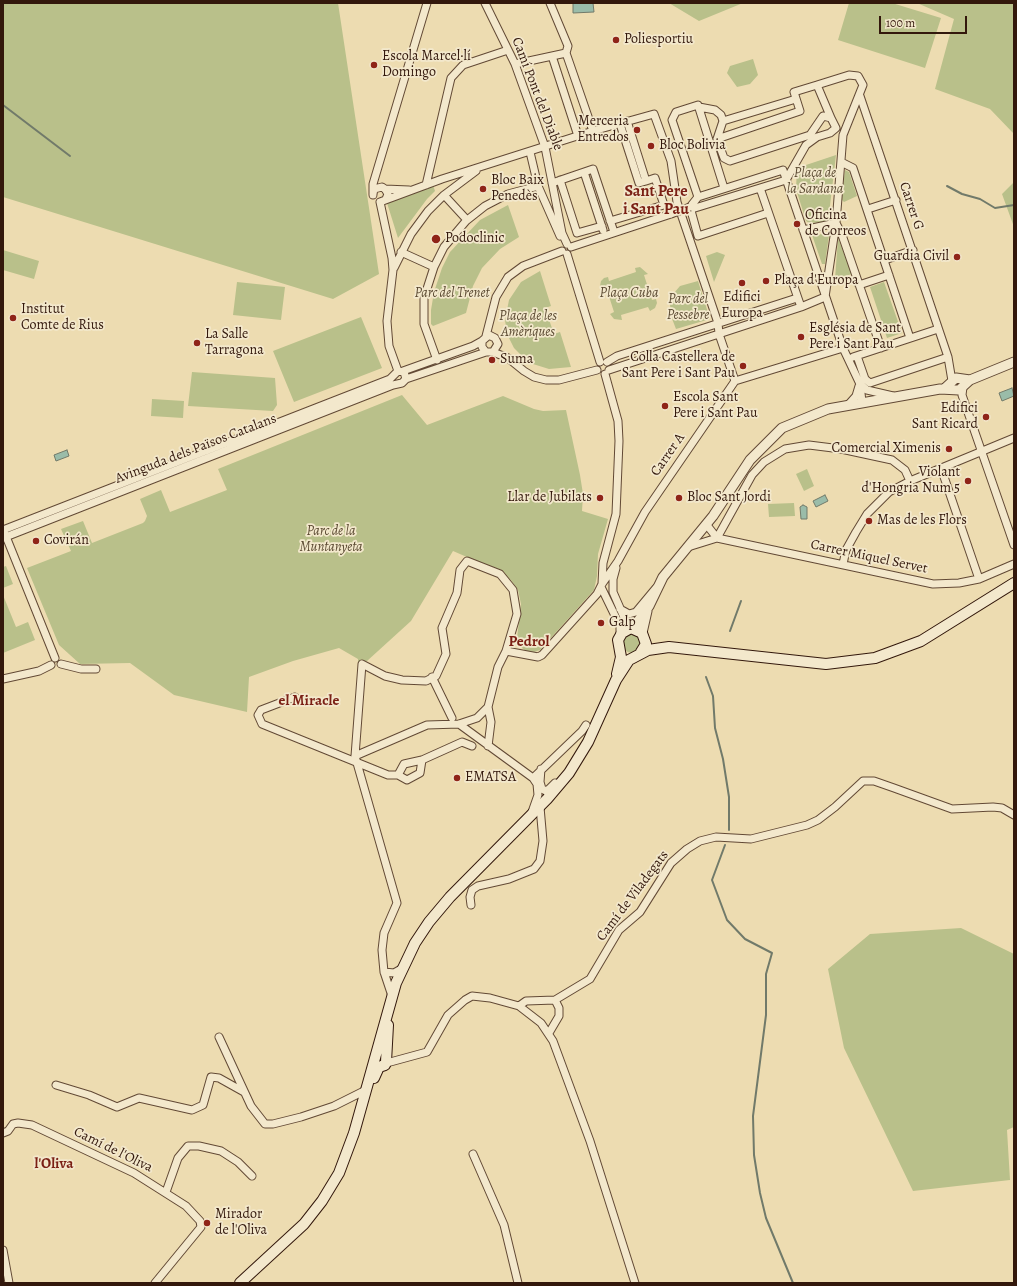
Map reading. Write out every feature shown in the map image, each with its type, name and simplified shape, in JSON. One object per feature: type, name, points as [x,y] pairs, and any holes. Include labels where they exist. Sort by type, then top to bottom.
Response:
[{"type":"main road","points":[[616,680],[621,657],[619,648],[620,636],[624,630],[632,628],[650,640],[669,647],[826,664],[875,658],[921,641],[1014,583]]},
{"type":"main road","points":[[619,648],[626,655],[638,654],[646,644],[643,634]]},
{"type":"main road","points":[[240,1283],[294,1235],[313,1214],[331,1187],[346,1156],[366,1090],[392,996],[391,983],[402,969],[415,942],[438,911],[529,818],[539,802],[560,785],[578,760],[597,724],[616,680],[629,660],[648,650],[669,647]]},
{"type":"main road","points":[[366,1090],[379,1067],[387,1062],[388,1008]]},
{"type":"street","points":[[427,3],[380,166],[373,184],[372,195],[375,200],[383,201],[426,185],[592,131],[654,114],[671,161],[677,202],[718,323],[719,334],[735,381],[843,348]]},
{"type":"street","name":"Camí Pont del Diable","points":[[485,3],[515,64],[545,147],[566,248],[607,372]]},
{"type":"street","points":[[550,3],[568,46],[566,53],[592,131]]},
{"type":"street","points":[[426,185],[451,78],[463,65],[508,50]]},
{"type":"street","points":[[515,64],[566,53]]},
{"type":"street","points":[[552,56],[578,136]]},
{"type":"street","points":[[717,138],[800,111],[794,92],[849,75],[858,76],[863,85],[860,96],[843,136],[836,223],[826,297]]},
{"type":"street","points":[[817,85],[836,128],[830,133],[817,137],[806,144],[786,180],[614,232],[566,248],[523,266],[508,278],[496,297],[482,347],[490,352],[508,358],[534,377],[546,380],[559,380],[597,370],[600,373],[607,372],[801,308],[826,297]]},
{"type":"street","name":"Carrer G","points":[[860,96],[913,250],[938,329],[1014,544]]},
{"type":"street","points":[[723,121],[796,99]]},
{"type":"street","points":[[698,197],[672,120],[676,112],[699,107],[715,110],[721,115],[723,121],[717,138],[724,158],[730,161],[810,135],[823,116],[831,118]]},
{"type":"street","points":[[699,107],[724,188]]},
{"type":"street","points":[[610,221],[664,205],[656,178],[639,183],[624,122]]},
{"type":"street","points":[[526,153],[538,186],[566,248]]},
{"type":"street","points":[[841,162],[853,168],[910,338]]},
{"type":"street","points":[[380,166],[383,188],[388,194],[383,201],[393,270],[387,321],[389,346],[398,372],[395,380],[398,383],[402,383],[406,379],[490,352],[497,347],[497,340],[492,336],[484,339]]},
{"type":"street","points":[[393,270],[401,252],[419,222],[444,195],[483,167]]},
{"type":"street","points":[[552,182],[593,169],[614,232]]},
{"type":"street","points":[[690,208],[698,197],[783,170],[843,348],[860,384],[862,402]]},
{"type":"street","points":[[584,172],[605,236]]},
{"type":"street","points":[[560,180],[577,233],[602,226]]},
{"type":"street","points":[[437,360],[424,324],[424,298],[434,267],[444,247],[467,220],[485,206],[508,194],[538,186]]},
{"type":"street","points":[[372,195],[374,190],[383,188],[412,190]]},
{"type":"street","points":[[760,188],[801,308]]},
{"type":"street","points":[[444,195],[467,220]]},
{"type":"street","points":[[868,209],[896,200]]},
{"type":"street","points":[[690,208],[698,236],[768,213]]},
{"type":"street","points":[[803,230],[836,223]]},
{"type":"street","points":[[836,223],[842,235],[881,348]]},
{"type":"street","points":[[885,260],[913,250]]},
{"type":"street","points":[[401,252],[434,267]]},
{"type":"street","points":[[859,285],[888,275]]},
{"type":"street","points":[[597,370],[597,365],[617,356],[798,298]]},
{"type":"street","points":[[849,358],[938,329]]},
{"type":"street","name":"Avinguda dels Països Catalans","points":[[4,533],[386,380],[398,372],[437,360],[473,346],[484,339]]},
{"type":"street","points":[[617,356],[622,366]]},
{"type":"street","points":[[857,356],[864,379],[870,383],[948,357]]},
{"type":"street","points":[[620,609],[625,614],[636,612],[706,524],[750,460],[782,428],[828,409],[958,384],[1014,362]]},
{"type":"street","points":[[398,372],[406,374],[406,379]]},
{"type":"street","points":[[607,372],[618,421],[619,441],[616,514],[605,561],[605,586],[620,626],[620,636]]},
{"type":"street","name":"Carrer A","points":[[605,586],[645,512],[735,381]]},
{"type":"street","name":"Avinguda dels Països Catalans","points":[[4,533],[398,383]]},
{"type":"street","points":[[860,384],[867,390],[893,396]]},
{"type":"street","points":[[848,405],[856,396],[860,384]]},
{"type":"street","points":[[862,402],[866,398],[867,390]]},
{"type":"street","points":[[843,564],[846,550],[867,514],[889,492],[910,481],[1014,438]]},
{"type":"street","points":[[717,538],[752,475],[764,462],[785,450],[809,445],[841,449],[892,460],[905,470],[910,481]]},
{"type":"street","points":[[941,468],[979,579]]},
{"type":"street","points":[[706,524],[717,538]]},
{"type":"street","points":[[4,533],[56,658],[60,660],[61,664],[81,669],[96,669]]},
{"type":"street","name":"Carrer Miquel Servet","points":[[688,547],[717,538],[933,584],[959,583],[979,579],[1014,564]]},
{"type":"street","points":[[391,983],[384,972],[382,950],[384,933],[397,903],[355,759],[362,664],[385,676],[402,680],[426,681],[436,676],[446,654],[442,628],[457,593],[460,570],[467,561],[500,574],[513,590],[517,614],[506,651],[498,667],[488,707],[491,722],[488,746]]},
{"type":"street","points":[[605,561],[610,566],[618,561]]},
{"type":"street","points":[[506,651],[538,657],[542,656],[605,586],[605,561]]},
{"type":"street","name":"Carrer A","points":[[605,586],[618,561]]},
{"type":"street","points":[[605,586],[613,592],[620,609],[632,628],[648,606],[656,588]]},
{"type":"street","points":[[643,634],[648,606]]},
{"type":"street","points":[[3,679],[39,670],[51,665],[51,661],[56,658]]},
{"type":"street","points":[[51,665],[57,668],[61,664]]},
{"type":"street","points":[[432,677],[452,718]]},
{"type":"street","points":[[295,697],[261,710],[258,715],[262,724],[355,759],[388,775],[398,775],[407,780],[420,773],[422,760]]},
{"type":"street","points":[[355,759],[427,725],[459,724],[477,718],[488,707]]},
{"type":"street","points":[[459,724],[533,778],[536,784],[539,802],[543,841],[540,861],[534,869],[510,879],[478,886],[472,890],[470,897],[471,905]]},
{"type":"street","points":[[533,778],[582,731],[586,725]]},
{"type":"street","points":[[398,775],[404,764],[422,760],[462,742],[472,746]]},
{"type":"street","points":[[539,802],[546,791],[578,760]]},
{"type":"street","points":[[541,769],[540,786],[546,791]]},
{"type":"street","name":"Camí de Viladegats","points":[[387,1062],[427,1052],[448,1015],[464,1000],[472,996],[490,998],[519,1006],[526,1002],[555,1000],[590,979],[619,930],[640,912],[671,863],[687,849],[700,841],[716,837],[751,839],[807,825],[818,820],[835,807],[863,781],[874,781],[952,809],[993,807],[1009,811],[1014,815]]},
{"type":"street","points":[[384,972],[394,973],[402,969]]},
{"type":"street","points":[[549,1033],[559,1016],[555,1000]]},
{"type":"street","points":[[519,1006],[541,1023],[549,1033],[590,1141],[635,1283]]},
{"type":"street","points":[[219,1037],[250,1106],[265,1124],[273,1124],[301,1118],[334,1106],[366,1090]]},
{"type":"street","points":[[374,1060],[387,1062]]},
{"type":"street","points":[[56,1085],[89,1095],[117,1107],[138,1098],[192,1110],[203,1105],[211,1077],[219,1078],[244,1092]]},
{"type":"street","name":"Camí de l'Oliva","points":[[3,1133],[8,1131],[13,1124],[24,1122],[32,1125],[134,1174],[166,1192],[191,1211],[200,1220],[201,1227],[155,1283]]},
{"type":"street","points":[[166,1192],[178,1158],[188,1146],[200,1146],[221,1151],[238,1162],[252,1176]]},
{"type":"street","points":[[473,1154],[504,1225],[518,1283]]},
{"type":"street","points":[[3,1250],[9,1283]]},
{"type":"green space","points":[[3,3],[338,3],[379,274],[333,299],[3,197]]},
{"type":"green space","points":[[669,3],[743,3],[699,21]]},
{"type":"green space","points":[[849,3],[892,3],[941,18],[925,68],[838,40]]},
{"type":"green space","points":[[917,3],[1014,3],[1014,134],[990,109],[935,89],[954,19]]},
{"type":"green space","points":[[753,59],[758,75],[750,84],[737,87],[727,73],[730,66]]},
{"type":"green space","name":"Plaça de la Sardana","points":[[836,155],[829,214],[830,222],[809,223],[806,221],[796,189],[797,168]]},
{"type":"green space","points":[[845,170],[849,172],[857,196],[844,202],[841,199]]},
{"type":"green space","points":[[1014,182],[1014,227],[1002,194]]},
{"type":"green space","points":[[433,185],[435,191],[427,199],[398,238],[387,203]]},
{"type":"green space","name":"Parc del Trenet","points":[[508,205],[519,237],[500,249],[482,268],[473,286],[466,313],[433,326],[431,324],[431,310],[434,292],[442,268],[450,252],[480,220]]},
{"type":"green space","points":[[812,235],[829,235],[825,264],[822,264]]},
{"type":"green space","points":[[838,238],[852,274],[835,279]]},
{"type":"green space","points":[[3,250],[39,261],[34,279],[3,270]]},
{"type":"green space","points":[[717,252],[725,255],[714,282],[706,256]]},
{"type":"green space","name":"Plaça Cuba","points":[[640,267],[648,274],[644,275],[652,300],[656,299],[657,303],[655,308],[650,311],[648,307],[621,315],[622,320],[614,319],[610,314],[614,312],[606,287],[601,288],[601,281],[604,278],[608,277],[609,281],[636,272],[635,268]]},
{"type":"green space","name":"Plaça de les Amèriques","points":[[540,271],[551,306],[545,308],[554,334],[560,332],[571,367],[549,369],[533,364],[514,348],[507,334],[505,320],[509,300],[521,282]]},
{"type":"green space","name":"Parc del Pessebre","points":[[698,281],[710,319],[676,329],[671,316],[670,304],[674,293],[680,286]]},
{"type":"green space","points":[[237,282],[285,287],[281,320],[233,315]]},
{"type":"green space","points":[[884,282],[902,333],[887,338],[870,287]]},
{"type":"green space","points":[[361,317],[382,368],[294,402],[273,351]]},
{"type":"green space","points":[[192,372],[275,378],[277,405],[273,411],[188,406]]},
{"type":"green space","name":"Parc de la Muntanyeta","points":[[402,395],[427,425],[503,396],[534,409],[543,411],[566,410],[580,475],[583,494],[582,511],[608,519],[598,554],[597,576],[594,590],[540,650],[534,652],[526,651],[518,645],[517,638],[521,604],[518,590],[511,580],[497,570],[453,551],[411,621],[367,661],[358,663],[358,659],[339,648],[293,661],[249,677],[247,712],[174,695],[130,663],[80,664],[59,645],[27,568],[71,551],[61,529],[83,521],[92,543],[143,523],[147,516],[140,499],[161,490],[170,512],[227,490],[218,469]]},
{"type":"green space","points":[[152,399],[184,401],[183,418],[151,416]]},
{"type":"green space","points":[[807,469],[814,486],[804,491],[796,474]]},
{"type":"green space","points":[[794,503],[795,516],[769,517],[768,504]]},
{"type":"green space","points":[[6,566],[13,584],[3,588],[3,567]]},
{"type":"green space","points":[[3,595],[16,627],[28,622],[35,640],[3,653]]},
{"type":"green space","points":[[632,633],[639,636],[642,643],[639,650],[632,653],[625,650],[622,643],[625,636]]},
{"type":"green space","points":[[961,928],[1014,954],[1014,1127],[1007,1130],[1010,1180],[913,1191],[844,1048],[828,969],[870,934]]},
{"type":"shaded area","points":[[573,3],[593,3],[594,12],[573,13]]},
{"type":"shaded area","points":[[1012,388],[1014,396],[1002,401],[999,393]]},
{"type":"shaded area","points":[[67,450],[69,456],[56,461],[54,455]]},
{"type":"shaded area","points":[[825,495],[828,501],[816,507],[813,501]]},
{"type":"shaded area","points":[[803,505],[807,507],[807,519],[801,519],[800,507]]},
{"type":"waterway","points":[[3,105],[70,156]]},
{"type":"waterway","points":[[947,186],[962,194],[980,199],[995,208],[1014,205]]},
{"type":"waterway","points":[[730,631],[741,601]]},
{"type":"waterway","points":[[706,677],[713,696],[715,728],[723,759],[729,797],[729,830]]},
{"type":"waterway","points":[[725,845],[712,880],[727,920],[745,939],[772,953],[766,974],[766,1015],[753,1116],[754,1155],[760,1193],[766,1218],[793,1283]]},
{"type":"place","name":"Poliesportiu","points":[[616,40]]},
{"type":"place","name":"Escola Marcel·lí Domingo","points":[[374,65]]},
{"type":"place","name":"Merceria Entredos","points":[[637,130]]},
{"type":"place","name":"Bloc Bolivia","points":[[651,146]]},
{"type":"place","name":"Bloc Baix Penedès","points":[[483,189]]},
{"type":"place","name":"Oficina de Correos","points":[[797,224]]},
{"type":"place","name":"Podoclinic","points":[[436,239]]},
{"type":"place","name":"Guardia Civil","points":[[957,257]]},
{"type":"place","name":"Plaça d'Europa","points":[[766,281]]},
{"type":"place","name":"Edifici Europa","points":[[742,283]]},
{"type":"place","name":"Institut Comte de Rius","points":[[13,318]]},
{"type":"place","name":"Església de Sant Pere i Sant Pau","points":[[801,337]]},
{"type":"place","name":"La Salle Tarragona","points":[[197,343]]},
{"type":"place","name":"Suma","points":[[492,360]]},
{"type":"place","name":"Colla Castellera de Sant Pere i Sant Pau","points":[[743,366]]},
{"type":"place","name":"Escola Sant Pere i Sant Pau","points":[[665,406]]},
{"type":"place","name":"Edifici Sant Ricard","points":[[986,417]]},
{"type":"place","name":"Comercial Ximenis","points":[[949,449]]},
{"type":"place","name":"Violant d'Hongria Num 5","points":[[968,481]]},
{"type":"place","name":"Llar de Jubilats","points":[[600,498]]},
{"type":"place","name":"Bloc Sant Jordi","points":[[679,498]]},
{"type":"place","name":"Mas de les Flors","points":[[869,521]]},
{"type":"place","name":"Covirán","points":[[36,541]]},
{"type":"place","name":"Galp","points":[[601,623]]},
{"type":"place","name":"EMATSA","points":[[457,778]]},
{"type":"place","name":"Mirador de l'Oliva","points":[[207,1223]]},
{"type":"district","name":"Sant Pere i Sant Pau","points":[[656,201]]},
{"type":"district","name":"Pedrol","points":[[529,642]]},
{"type":"district","name":"el Miracle","points":[[309,701]]},
{"type":"district","name":"l'Oliva","points":[[54,1164]]}]
